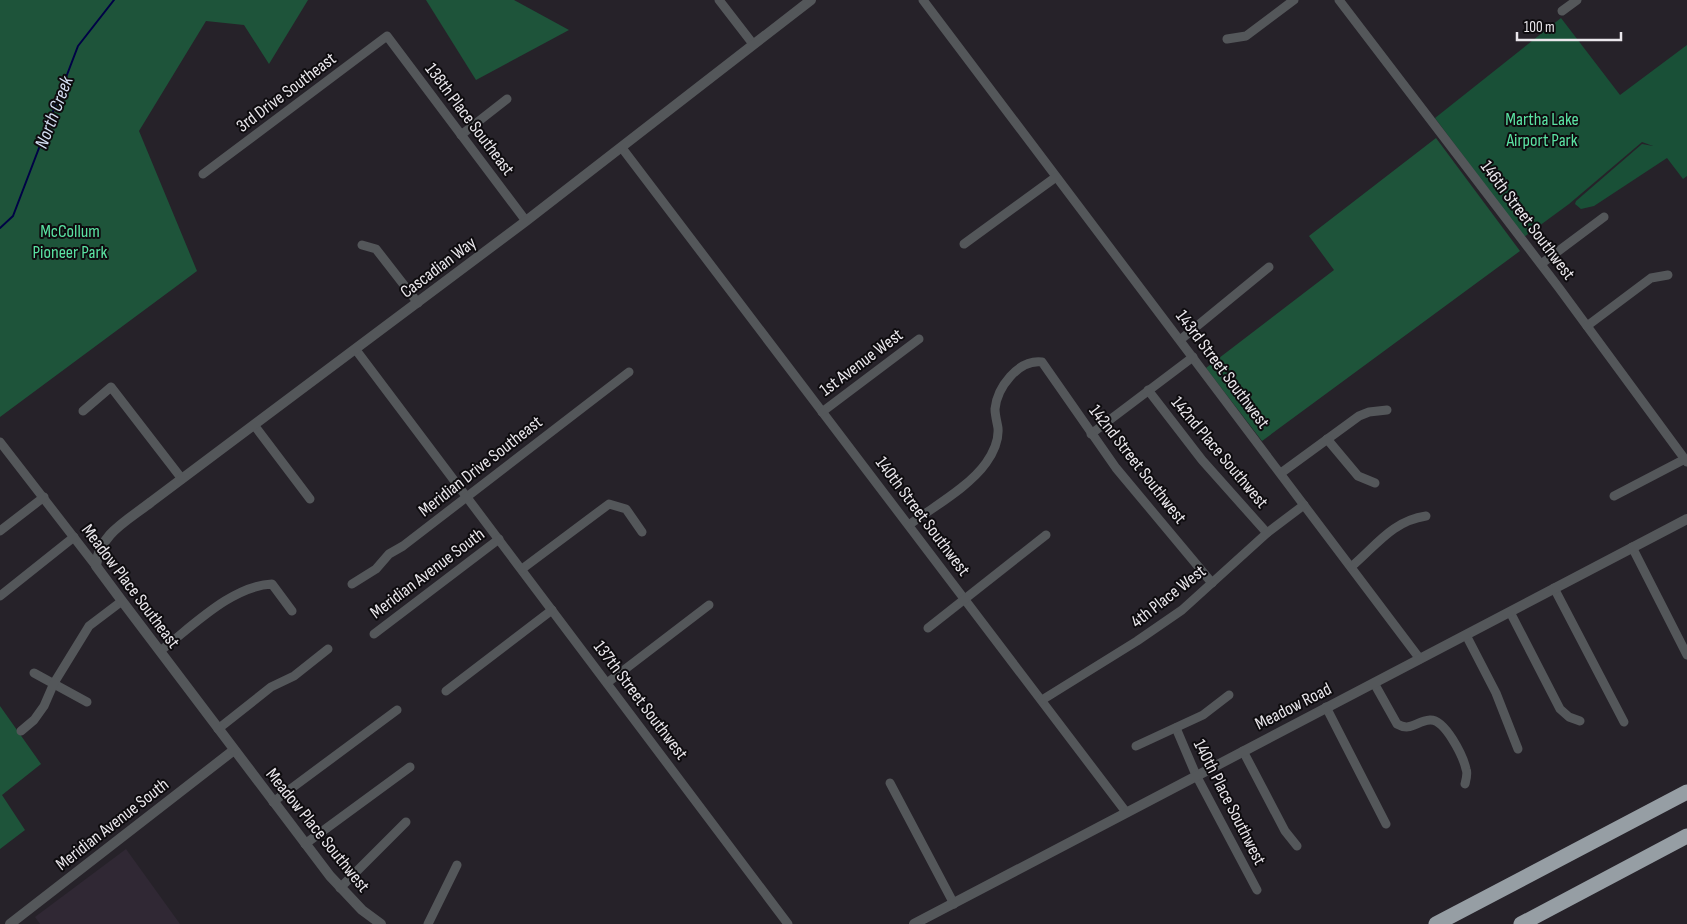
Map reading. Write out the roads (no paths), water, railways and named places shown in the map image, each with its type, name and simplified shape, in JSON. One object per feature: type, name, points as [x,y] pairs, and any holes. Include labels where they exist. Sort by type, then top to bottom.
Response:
[{"type":"highway","points":[[1436,924],[1687,792]]},
{"type":"highway","points":[[1521,924],[1687,836]]},
{"type":"street","points":[[719,0],[753,44]]},
{"type":"street","name":"Cascadian Way","points":[[96,566],[99,548],[105,538],[526,222],[811,0]]},
{"type":"street","name":"143rd Street Southwest","points":[[922,0],[1420,659]]},
{"type":"street","points":[[1227,39],[1246,36],[1294,0]]},
{"type":"street","name":"146th Street Southwest","points":[[1339,0],[1541,264],[1686,461]]},
{"type":"street","points":[[1562,11],[1577,0]]},
{"type":"street","name":"138th Place Southeast","points":[[388,36],[526,222]]},
{"type":"street","name":"3rd Drive Southeast","points":[[203,174],[388,36]]},
{"type":"street","points":[[461,135],[507,99]]},
{"type":"street","name":"140th Street Southwest","points":[[622,148],[1126,812]]},
{"type":"street","points":[[964,244],[1056,177]]},
{"type":"street","points":[[1541,264],[1604,216]]},
{"type":"street","points":[[362,245],[376,249],[418,303]]},
{"type":"street","points":[[1180,340],[1269,267]]},
{"type":"street","points":[[1587,326],[1651,278],[1668,275]]},
{"type":"street","name":"1st Avenue West","points":[[822,412],[919,340]]},
{"type":"street","name":"137th Street Southwest","points":[[356,350],[788,924]]},
{"type":"street","points":[[1091,434],[1193,357]]},
{"type":"street","name":"142nd Street Southwest","points":[[909,525],[975,476],[985,465],[993,452],[998,431],[995,409],[1001,389],[1010,376],[1026,364],[1035,361],[1042,362],[1116,468],[1212,583]]},
{"type":"street","name":"Meridian Drive Southeast","points":[[352,584],[376,569],[389,554],[403,546],[628,372]]},
{"type":"street","points":[[83,411],[111,387],[182,479]]},
{"type":"street","name":"142nd Place Southwest","points":[[1148,390],[1202,460],[1267,533]]},
{"type":"street","points":[[1281,473],[1359,416],[1369,412],[1387,410]]},
{"type":"street","points":[[254,425],[310,499]]},
{"type":"street","points":[[1327,439],[1358,476],[1375,483]]},
{"type":"street","name":"Meadow Place Southeast","points":[[0,442],[44,497],[234,750]]},
{"type":"street","points":[[1614,496],[1686,461]]},
{"type":"street","points":[[0,531],[44,497]]},
{"type":"street","points":[[522,569],[609,504],[626,509],[642,532]]},
{"type":"street","name":"4th Place West","points":[[1042,700],[1145,636],[1182,610],[1267,533],[1304,504]]},
{"type":"street","points":[[1351,567],[1376,542],[1408,518],[1426,516]]},
{"type":"street","name":"Meadow Road","points":[[914,924],[1687,519]]},
{"type":"street","points":[[928,628],[1046,535]]},
{"type":"street","points":[[0,596],[74,537]]},
{"type":"street","name":"Meridian Avenue South","points":[[374,634],[499,539]]},
{"type":"street","points":[[1632,547],[1687,655]]},
{"type":"street","points":[[160,651],[232,596],[252,587],[272,584],[292,611]]},
{"type":"street","points":[[1554,588],[1624,722]]},
{"type":"street","points":[[21,731],[34,720],[44,706],[54,684],[89,626],[122,601]]},
{"type":"street","points":[[607,682],[708,605]]},
{"type":"street","points":[[446,691],[552,610]]},
{"type":"street","points":[[1510,612],[1560,708],[1569,717],[1580,721]]},
{"type":"street","points":[[1466,635],[1496,693],[1518,749]]},
{"type":"street","points":[[218,729],[272,687],[294,676],[328,649]]},
{"type":"street","points":[[34,674],[87,702]]},
{"type":"street","points":[[1374,683],[1397,724],[1410,728],[1431,720],[1439,722],[1446,728],[1467,770],[1465,784]]},
{"type":"street","points":[[1136,746],[1203,715],[1229,695]]},
{"type":"street","points":[[1326,707],[1386,824]]},
{"type":"street","points":[[273,802],[397,710]]},
{"type":"street","name":"140th Place Southwest","points":[[1176,728],[1196,775],[1256,890]]},
{"type":"street","name":"Meridian Avenue South","points":[[10,924],[234,750]]},
{"type":"street","name":"Meadow Place Southwest","points":[[234,750],[340,888],[362,910],[381,924]]},
{"type":"street","points":[[1243,751],[1285,831],[1297,846]]},
{"type":"street","points":[[305,844],[410,767]]},
{"type":"street","points":[[890,783],[954,904]]},
{"type":"street","points":[[340,888],[406,822]]},
{"type":"street","points":[[428,924],[457,865]]},
{"type":"waterway","name":"North Creek","points":[[0,228],[13,216],[78,46],[114,0]]},
{"type":"park label","name":"Martha Lake Airport Park","points":[[1542,129]]},
{"type":"park label","name":"McCollum Pioneer Park","points":[[70,241]]}]
